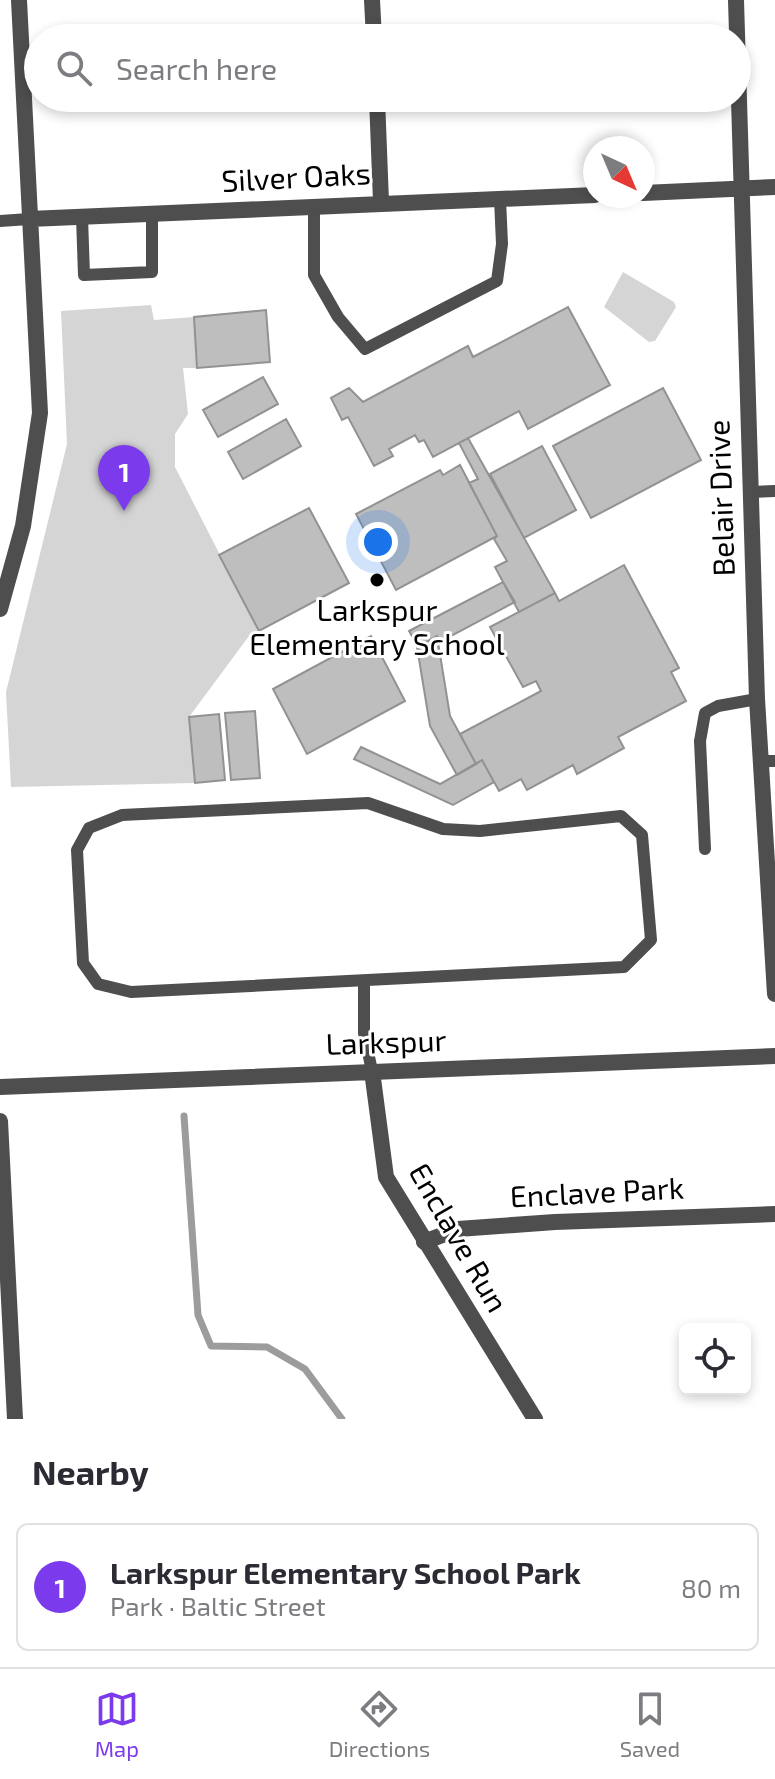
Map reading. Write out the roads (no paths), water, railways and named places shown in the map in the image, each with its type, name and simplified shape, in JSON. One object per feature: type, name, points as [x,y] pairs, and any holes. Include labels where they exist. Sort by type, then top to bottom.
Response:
[{"type":"street","points":[[19,0],[24,110]]},
{"type":"street","points":[[372,0],[373,24]]},
{"type":"street","name":"Belair Drive","points":[[736,0],[737,24]]},
{"type":"street","points":[[0,609],[23,526],[40,413],[24,112]]},
{"type":"street","points":[[378,112],[381,202]]},
{"type":"street","name":"Belair Drive","points":[[740,112],[757,699],[768,761],[775,994]]},
{"type":"street","points":[[655,192],[775,187]]},
{"type":"street","name":"Silver Oaks","points":[[29,219],[583,196]]},
{"type":"street","name":"Larkspur","points":[[0,1087],[775,1056]]},
{"type":"street","name":"Enclave Run","points":[[372,1071],[386,1177],[535,1419]]},
{"type":"street","points":[[0,1121],[15,1419]]},
{"type":"street","name":"Enclave Park","points":[[424,1242],[458,1229],[775,1214]]},
{"type":"lane","points":[[314,205],[314,275],[338,317],[365,349],[497,281],[502,244],[500,199]]},
{"type":"lane","points":[[82,217],[84,275],[152,272],[152,213]]},
{"type":"lane","name":"Silver Oaks","points":[[0,221],[29,219]]},
{"type":"lane","points":[[750,492],[775,491]]},
{"type":"lane","points":[[705,849],[700,741],[705,713],[718,706],[757,699]]},
{"type":"lane","points":[[368,803],[443,829],[480,831],[621,816],[642,835],[651,940],[624,967],[364,982],[131,992],[98,984],[83,963],[77,850],[89,828],[122,815],[368,803]]},
{"type":"lane","points":[[364,982],[364,1033],[372,1071]]},
{"type":"waterway","points":[[184,1116],[198,1315],[211,1346],[267,1347],[305,1369],[342,1419]]},
{"type":"place","name":"Larkspur Elementary School Park","points":[[124,511]]},
{"type":"place","name":"Larkspur Elementary School","points":[[377,580]]}]
